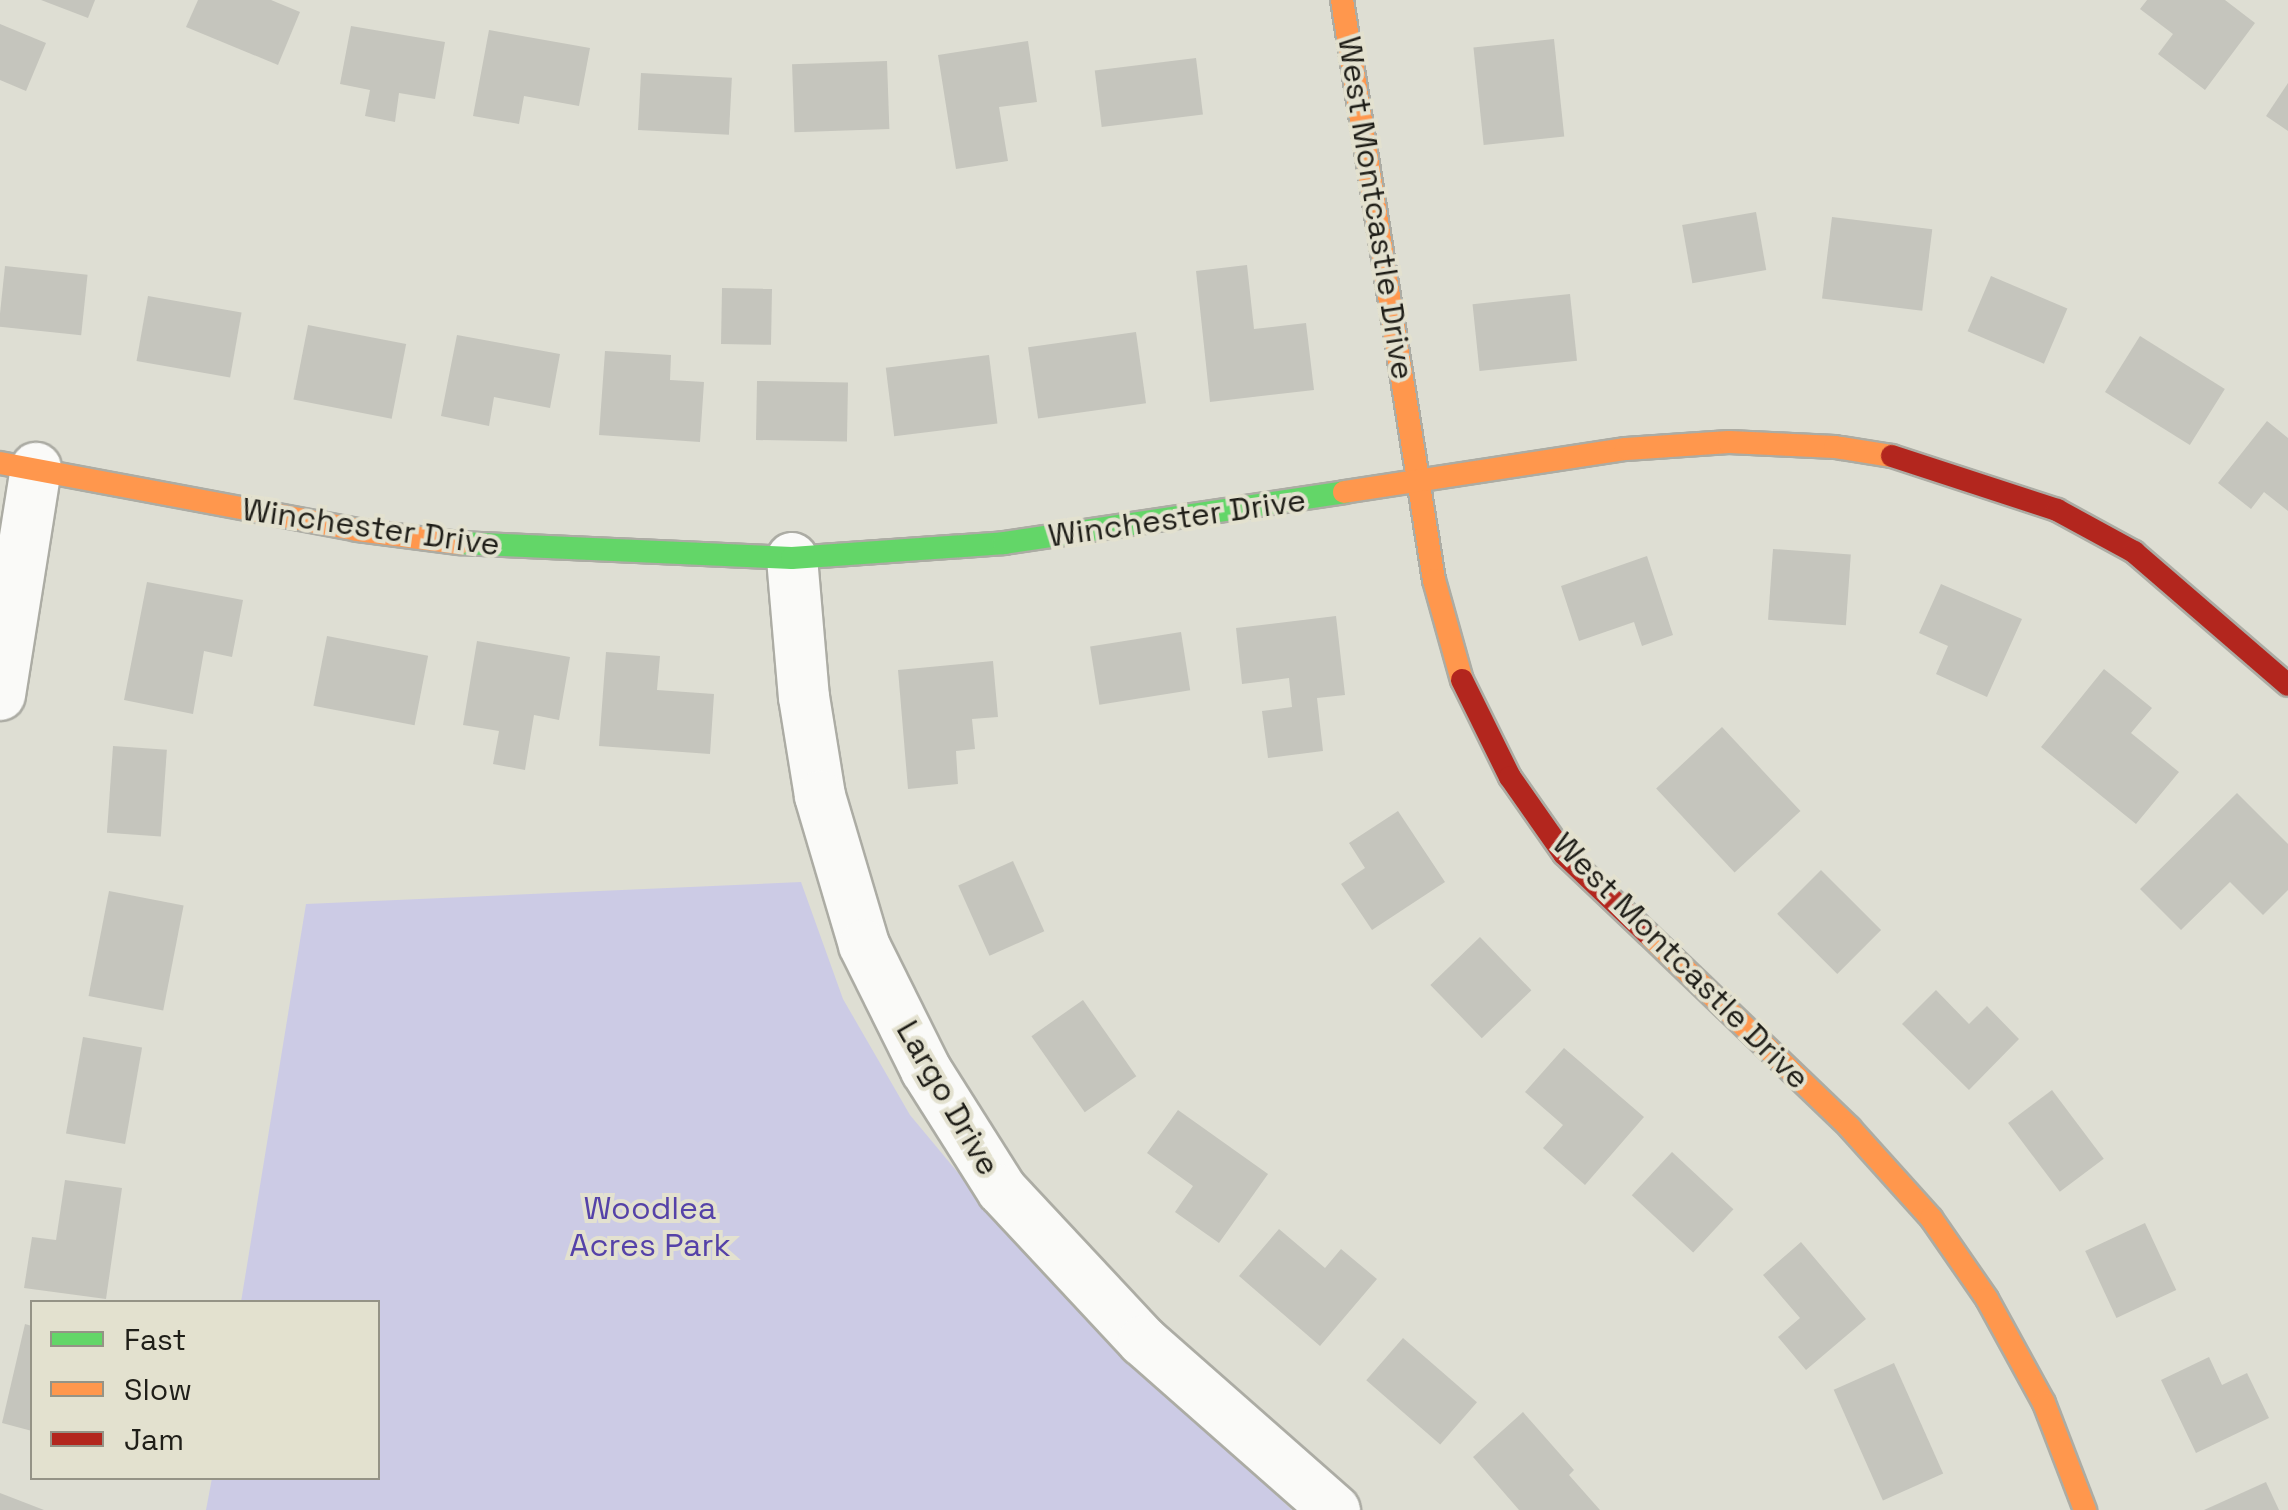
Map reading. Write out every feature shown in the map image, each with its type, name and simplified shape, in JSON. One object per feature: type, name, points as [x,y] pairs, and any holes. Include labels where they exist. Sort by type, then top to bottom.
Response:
[{"type":"street","name":"West Montcastle Drive","points":[[1342,0],[1434,580],[1462,680],[1510,777],[1564,854],[1837,1115],[1931,1218],[1986,1299],[2044,1403],[2085,1510]]},
{"type":"street","name":"Winchester Drive","points":[[18,466],[209,504],[451,541],[587,552],[792,558],[1004,543],[1626,449],[1730,442],[1834,447],[1908,458],[2056,510],[2134,552],[2288,685]]},
{"type":"street","points":[[0,696],[18,466]]},
{"type":"street","name":"Largo Drive","points":[[792,558],[804,698],[820,796],[864,944],[926,1070],[1002,1190],[1143,1341],[1335,1510]]},
{"type":"green space","name":"Woodlea Acres Park","points":[[801,882],[843,999],[910,1115],[1039,1270],[1292,1510],[206,1510],[212,1480],[380,1480],[380,1300],[241,1300],[306,904]]},
{"type":"building","points":[[41,0],[95,0],[88,18]]},
{"type":"building","points":[[198,0],[271,0],[300,12],[278,65],[186,27]]},
{"type":"building","points":[[2147,0],[2225,0],[2255,23],[2205,90],[2158,54],[2173,34],[2140,9]]},
{"type":"building","points":[[0,24],[46,43],[26,91],[0,80]]},
{"type":"building","points":[[351,26],[445,42],[435,99],[399,93],[395,122],[365,116],[370,90],[340,84]]},
{"type":"building","points":[[489,30],[590,48],[579,106],[524,96],[519,124],[473,116]]},
{"type":"building","points":[[1554,39],[1564,136],[1484,145],[1473,47]]},
{"type":"building","points":[[1028,41],[1037,102],[999,107],[1008,161],[956,169],[938,55]]},
{"type":"building","points":[[1196,58],[1203,115],[1102,127],[1095,70]]},
{"type":"building","points":[[887,61],[889,129],[794,132],[792,64]]},
{"type":"building","points":[[641,73],[732,78],[729,135],[638,130]]},
{"type":"building","points":[[2288,83],[2288,131],[2266,116]]},
{"type":"building","points":[[1756,212],[1766,270],[1692,283],[1682,225]]},
{"type":"building","points":[[1832,217],[1932,229],[1922,311],[1822,298]]},
{"type":"building","points":[[1247,265],[1254,329],[1306,323],[1314,390],[1210,402],[1196,271]]},
{"type":"building","points":[[5,266],[88,275],[81,335],[0,327]]},
{"type":"building","points":[[1991,276],[2067,308],[2044,364],[1968,331]]},
{"type":"building","points":[[722,288],[772,289],[771,345],[721,344]]},
{"type":"building","points":[[1570,294],[1577,361],[1480,371],[1473,304]]},
{"type":"building","points":[[148,296],[242,312],[230,377],[137,361]]},
{"type":"building","points":[[308,325],[406,344],[392,419],[293,400]]},
{"type":"building","points":[[1136,332],[1146,403],[1038,418],[1028,347]]},
{"type":"building","points":[[457,335],[560,354],[550,408],[494,397],[489,426],[441,416]]},
{"type":"building","points":[[2140,336],[2225,389],[2190,445],[2105,392]]},
{"type":"building","points":[[605,351],[671,355],[670,380],[704,382],[700,442],[599,435]]},
{"type":"building","points":[[989,355],[997,423],[894,436],[886,368]]},
{"type":"building","points":[[757,381],[848,383],[847,442],[756,440]]},
{"type":"building","points":[[2267,421],[2288,438],[2288,511],[2264,492],[2251,509],[2218,483]]},
{"type":"building","points":[[1773,549],[1851,554],[1846,625],[1768,620]]},
{"type":"building","points":[[1647,556],[1673,635],[1642,646],[1634,622],[1579,641],[1561,586]]},
{"type":"building","points":[[147,582],[243,600],[232,657],[204,651],[193,714],[124,700]]},
{"type":"building","points":[[1941,584],[2022,619],[1987,697],[1936,674],[1948,646],[1919,633]]},
{"type":"building","points":[[1336,616],[1345,695],[1317,698],[1323,751],[1268,758],[1262,711],[1292,707],[1289,678],[1242,684],[1236,628]]},
{"type":"building","points":[[1181,632],[1190,690],[1099,705],[1090,646]]},
{"type":"building","points":[[327,636],[428,656],[415,725],[313,706]]},
{"type":"building","points":[[477,641],[570,657],[559,720],[534,715],[525,770],[493,764],[499,731],[463,725]]},
{"type":"building","points":[[606,652],[660,656],[657,690],[714,694],[710,754],[599,746]]},
{"type":"building","points":[[993,661],[998,717],[972,719],[975,749],[956,751],[958,784],[908,789],[898,670]]},
{"type":"building","points":[[2104,669],[2152,708],[2131,733],[2179,772],[2136,824],[2041,747]]},
{"type":"building","points":[[1722,727],[1800,811],[1735,872],[1656,788]]},
{"type":"building","points":[[113,746],[167,750],[161,837],[107,833]]},
{"type":"building","points":[[2237,793],[2288,844],[2288,890],[2263,915],[2230,882],[2181,930],[2140,889]]},
{"type":"building","points":[[1398,811],[1445,882],[1372,930],[1341,884],[1365,868],[1349,843]]},
{"type":"building","points":[[1013,861],[1044,931],[990,956],[958,885]]},
{"type":"building","points":[[1821,870],[1881,930],[1837,974],[1777,914]]},
{"type":"building","points":[[109,891],[184,906],[163,1011],[89,996]]},
{"type":"building","points":[[1480,937],[1531,990],[1482,1038],[1430,985]]},
{"type":"building","points":[[1936,990],[1969,1024],[1987,1006],[2019,1039],[1969,1090],[1902,1024]]},
{"type":"building","points":[[1083,1000],[1136,1076],[1085,1112],[1031,1036]]},
{"type":"building","points":[[83,1037],[142,1047],[125,1144],[66,1134]]},
{"type":"building","points":[[1564,1048],[1644,1117],[1585,1185],[1543,1148],[1563,1125],[1525,1092]]},
{"type":"building","points":[[2052,1090],[2104,1159],[2060,1192],[2008,1123]]},
{"type":"building","points":[[1178,1110],[1268,1174],[1219,1243],[1175,1212],[1193,1186],[1147,1153]]},
{"type":"building","points":[[1672,1152],[1733,1209],[1693,1252],[1632,1195]]},
{"type":"building","points":[[65,1180],[122,1188],[106,1299],[24,1288],[32,1237],[56,1240]]},
{"type":"building","points":[[2145,1223],[2176,1290],[2116,1318],[2085,1251]]},
{"type":"building","points":[[1279,1229],[1325,1268],[1341,1249],[1377,1279],[1320,1346],[1239,1276]]},
{"type":"building","points":[[1801,1242],[1866,1319],[1806,1370],[1778,1337],[1800,1318],[1763,1275]]},
{"type":"building","points":[[25,1324],[30,1325],[30,1430],[2,1423]]},
{"type":"building","points":[[1403,1338],[1477,1402],[1440,1445],[1366,1380]]},
{"type":"building","points":[[2209,1357],[2222,1385],[2247,1373],[2269,1418],[2196,1453],[2161,1380]]},
{"type":"building","points":[[1894,1363],[1943,1474],[1883,1500],[1834,1390]]},
{"type":"building","points":[[1523,1412],[1574,1470],[1569,1475],[1600,1510],[1519,1510],[1473,1457]]},
{"type":"building","points":[[2266,1482],[2279,1510],[2204,1510]]},
{"type":"building","points":[[0,1493],[44,1510],[0,1510]]},
{"type":"traffic: fast","points":[[459,543],[792,558],[1004,543],[1344,492]]},
{"type":"traffic: slow","points":[[1342,0],[1434,580],[1462,680]]},
{"type":"traffic: slow","points":[[1344,492],[1626,449],[1729,442],[1835,447],[1892,456]]},
{"type":"traffic: slow","points":[[0,463],[357,530],[459,543]]},
{"type":"traffic: slow","points":[[1648,934],[1850,1128],[1931,1218],[1987,1299],[2044,1403],[2085,1510]]},
{"type":"traffic: jam","points":[[1892,456],[2057,510],[2134,552],[2288,685]]},
{"type":"traffic: jam","points":[[1462,680],[1510,777],[1564,854],[1648,934]]}]
